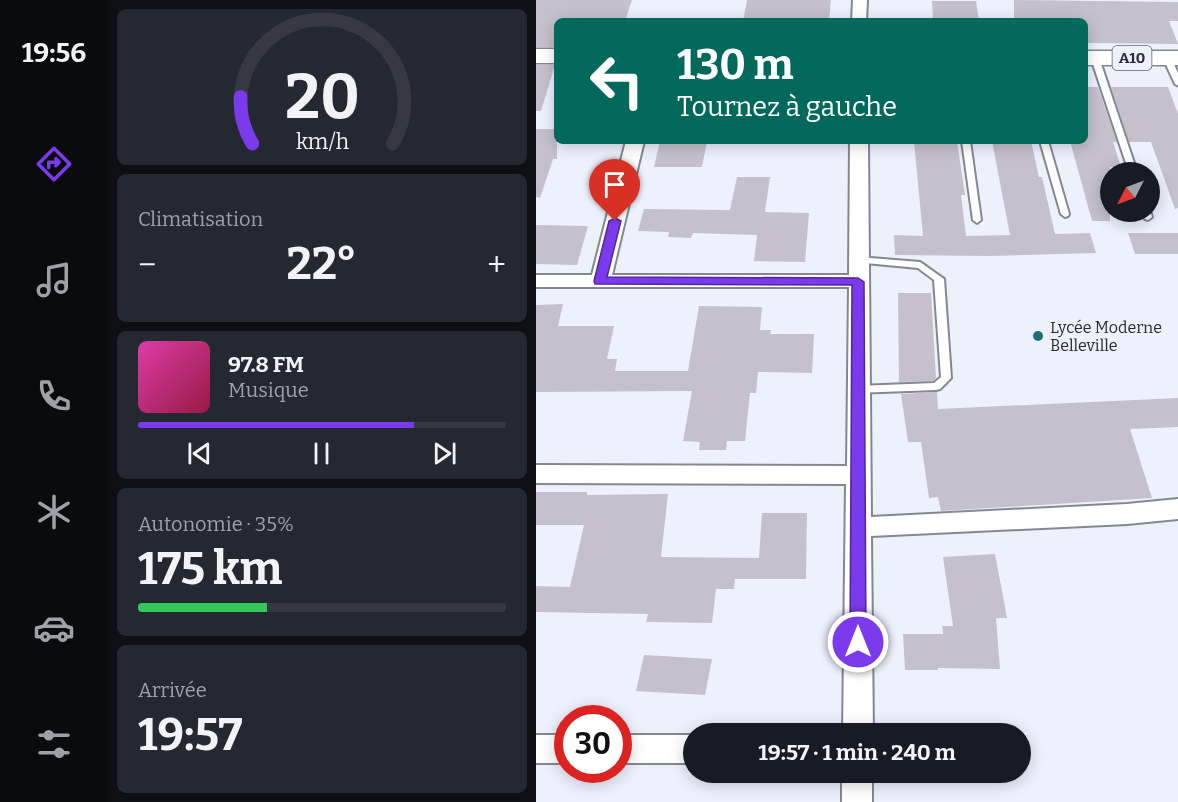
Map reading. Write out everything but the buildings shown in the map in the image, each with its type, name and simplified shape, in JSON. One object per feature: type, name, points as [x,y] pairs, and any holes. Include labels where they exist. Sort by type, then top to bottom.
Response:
[{"type":"main road","points":[[536,56],[554,56]]},
{"type":"main road","name":"A10","points":[[1090,58],[1172,58]]},
{"type":"street","points":[[859,18],[860,0]]},
{"type":"street","points":[[600,281],[634,144]]},
{"type":"street","points":[[858,723],[859,144]]},
{"type":"street","points":[[536,281],[600,281],[858,271]]},
{"type":"street","points":[[536,474],[858,475]]},
{"type":"street","points":[[858,527],[1127,514],[1178,509]]},
{"type":"street","points":[[536,749],[554,749]]},
{"type":"street","points":[[632,749],[683,749]]},
{"type":"street","points":[[857,783],[857,802]]},
{"type":"lane","points":[[1090,58],[1129,162]]},
{"type":"lane","points":[[1172,58],[1178,84]]},
{"type":"lane","points":[[965,144],[977,220]]},
{"type":"lane","points":[[1045,144],[1065,214]]},
{"type":"lane","points":[[858,271],[920,265],[939,279],[946,378],[936,386],[858,390]]},
{"type":"place","name":"Lycée Moderne Belleville","points":[[1038,336]]},
{"type":"route","points":[[615,221],[600,281],[858,282],[858,642]]}]
